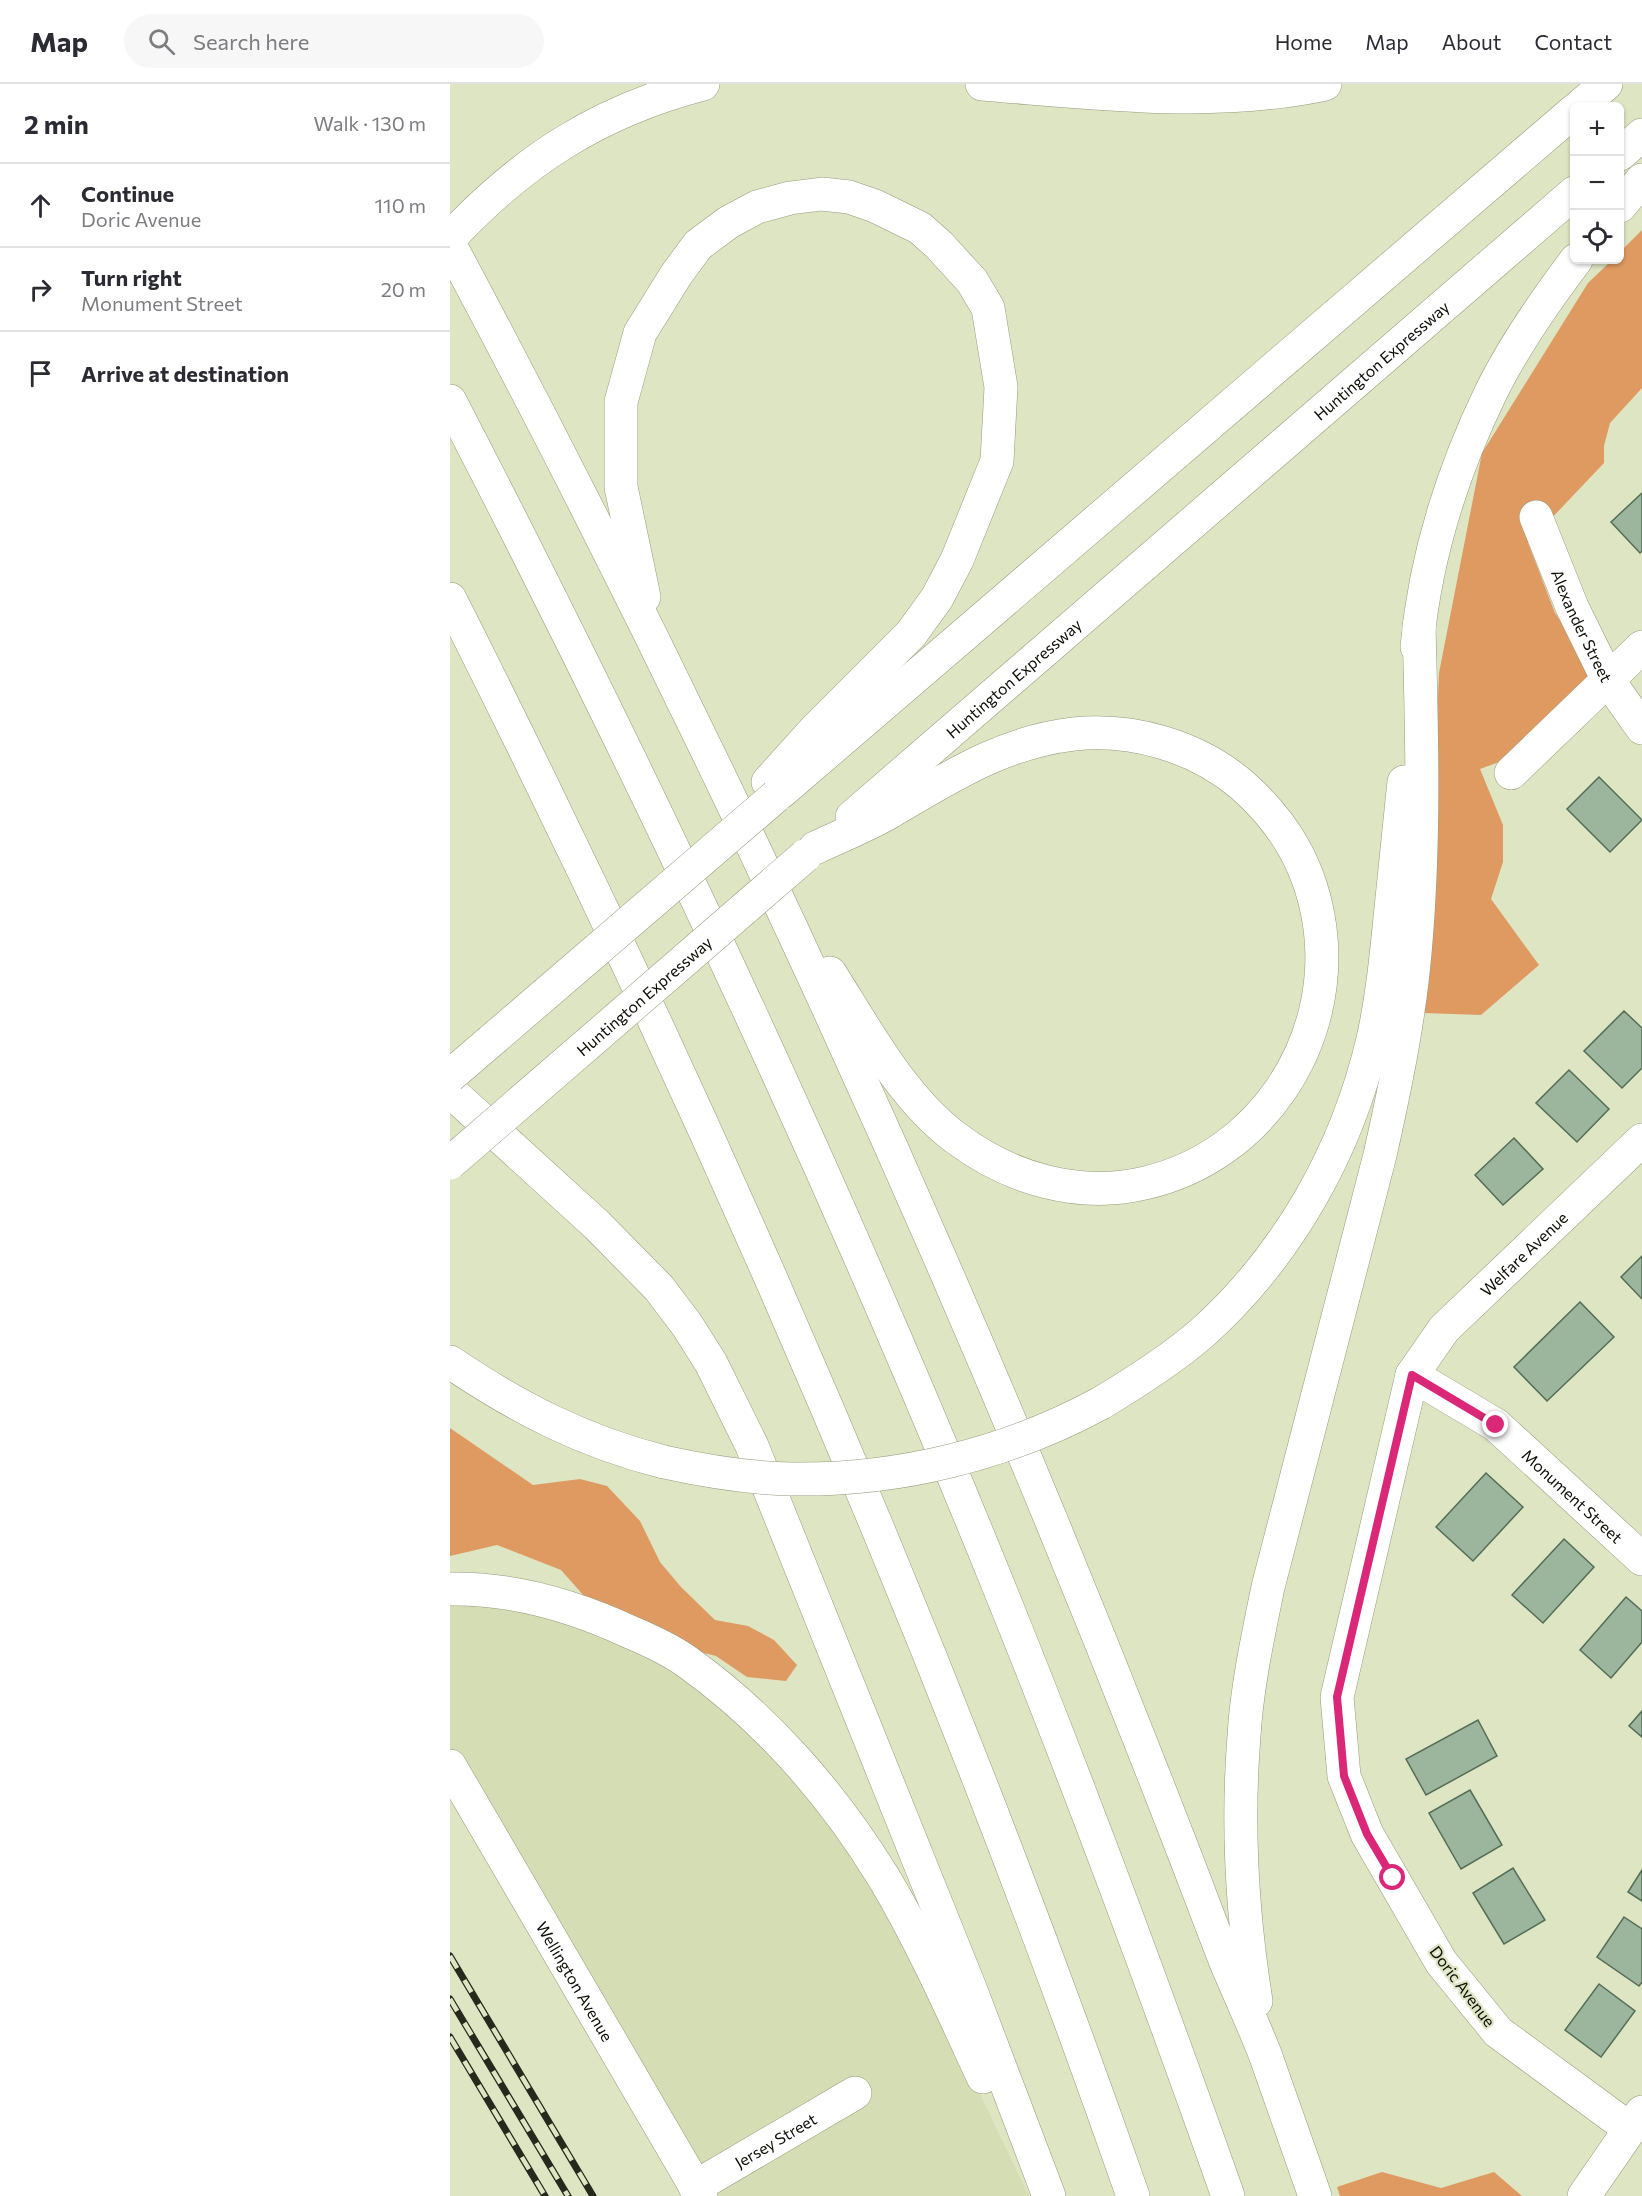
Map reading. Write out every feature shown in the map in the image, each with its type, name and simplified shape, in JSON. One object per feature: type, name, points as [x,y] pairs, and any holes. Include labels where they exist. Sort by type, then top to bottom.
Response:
[{"type":"main road","points":[[450,238],[518,174],[592,125],[630,107],[703,84]]},
{"type":"main road","points":[[982,84],[1116,95],[1186,97],[1263,94],[1324,84]]},
{"type":"main road","points":[[1585,102],[1606,84]]},
{"type":"main road","points":[[772,789],[1570,115]]},
{"type":"main road","points":[[1624,151],[1642,135]]},
{"type":"main road","points":[[1624,201],[1642,180]]},
{"type":"main road","points":[[450,1076],[728,838],[772,789],[813,732],[911,634],[937,598],[957,560],[998,460],[1001,387],[988,308],[972,281],[920,228],[898,215],[849,197],[822,194],[790,198],[757,207],[729,222],[698,244],[664,294],[640,333],[621,402],[621,487],[654,643]]},
{"type":"main road","name":"Huntington Expressway","points":[[450,1162],[1570,197]]},
{"type":"main road","points":[[450,245],[537,410],[654,643],[762,866],[903,1176],[1002,1402],[1095,1626],[1225,1960],[1263,2050],[1315,2196]]},
{"type":"main road","points":[[450,1362],[521,1407],[556,1425],[630,1454],[728,1474],[816,1479],[870,1476],[942,1463],[996,1448],[1056,1425],[1101,1403],[1172,1357],[1202,1333],[1246,1288],[1283,1242],[1304,1210],[1323,1176],[1365,1070],[1384,980],[1419,626],[1440,526],[1455,478],[1493,389],[1545,301],[1573,264]]},
{"type":"main road","points":[[450,401],[570,638],[710,926],[814,1154],[906,1365],[1003,1598],[1092,1824],[1228,2196]]},
{"type":"main road","name":"Alexander Street","points":[[1536,517],[1572,607],[1608,680],[1642,728]]},
{"type":"main road","points":[[450,599],[631,970],[825,1405],[966,1747],[1133,2196]]},
{"type":"main road","points":[[1263,2050],[1248,1951],[1243,1881],[1241,1782],[1244,1734],[1258,1634],[1268,1587],[1375,1175],[1395,1088],[1406,1023],[1415,955],[1422,820],[1419,626]]},
{"type":"main road","points":[[1510,773],[1642,647]]},
{"type":"main road","points":[[762,866],[880,1052],[927,1111],[952,1136],[977,1153],[1009,1170],[1038,1180],[1091,1188],[1145,1184],[1179,1172],[1208,1158],[1234,1141],[1271,1104],[1295,1068],[1309,1038],[1322,975],[1322,943],[1318,912],[1310,882],[1282,826],[1260,801],[1215,766],[1192,753],[1153,740],[1105,733],[1075,734],[1017,746],[962,769],[887,814],[810,852]]},
{"type":"main road","points":[[450,1091],[629,1255],[659,1288],[687,1325],[711,1363],[733,1404],[765,1479],[970,1988],[1049,2196]]},
{"type":"main road","name":"Welfare Avenue","points":[[1412,1375],[1444,1329],[1642,1140]]},
{"type":"main road","name":"Monument Street","points":[[1412,1375],[1496,1425],[1642,1559]]},
{"type":"main road","name":"Doric Avenue","points":[[1412,1375],[1337,1697],[1344,1776],[1367,1834],[1441,1962],[1498,2032],[1636,2120]]},
{"type":"main road","points":[[454,1589],[535,1598],[602,1619],[684,1660],[724,1690],[762,1724],[827,1797],[856,1835],[883,1878],[940,1984],[1039,2196]]},
{"type":"main road","name":"Wellington Avenue","points":[[450,1766],[698,2192]]},
{"type":"main road","name":"Jersey Street","points":[[698,2192],[855,2093]]},
{"type":"main road","points":[[1584,2196],[1636,2120]]},
{"type":"shaded area","points":[[1642,230],[1642,388],[1610,423],[1604,446],[1604,463],[1528,543],[1555,613],[1596,676],[1510,758],[1480,769],[1503,825],[1503,862],[1491,899],[1539,965],[1481,1015],[1395,1012],[1428,945],[1439,673],[1482,453],[1588,283],[1608,264],[1624,264],[1624,248]]},
{"type":"shaded area","points":[[450,1428],[533,1485],[580,1479],[607,1486],[640,1521],[660,1562],[681,1587],[715,1620],[748,1626],[774,1640],[797,1665],[786,1681],[747,1677],[716,1656],[680,1647],[593,1606],[561,1570],[497,1545],[450,1556]]},
{"type":"shaded area","points":[[450,1586],[654,1648],[822,1801],[937,2005],[1029,2196],[691,2196],[543,1959],[450,1789]]},
{"type":"shaded area","points":[[1382,2172],[1441,2188],[1494,2172],[1522,2196],[1340,2196],[1337,2187]]},
{"type":"building","points":[[1642,493],[1642,551],[1640,553],[1611,522]]},
{"type":"building","points":[[1599,777],[1642,820],[1610,852],[1567,809]]},
{"type":"building","points":[[1624,1011],[1642,1028],[1642,1068],[1622,1088],[1584,1051]]},
{"type":"building","points":[[1569,1070],[1609,1109],[1577,1142],[1536,1103]]},
{"type":"building","points":[[1514,1138],[1543,1169],[1503,1205],[1475,1175]]},
{"type":"building","points":[[1642,1256],[1642,1299],[1621,1277]]},
{"type":"building","points":[[1580,1302],[1614,1337],[1547,1401],[1514,1367]]},
{"type":"building","points":[[1486,1473],[1523,1507],[1473,1561],[1436,1527]]},
{"type":"building","points":[[1564,1539],[1594,1567],[1543,1623],[1512,1595]]},
{"type":"building","points":[[1626,1597],[1642,1611],[1642,1642],[1611,1678],[1580,1650]]},
{"type":"building","points":[[1642,1711],[1642,1737],[1629,1726]]},
{"type":"building","points":[[1478,1720],[1497,1756],[1426,1795],[1406,1759]]},
{"type":"building","points":[[1470,1790],[1502,1845],[1461,1869],[1429,1813]]},
{"type":"building","points":[[1513,1868],[1545,1920],[1504,1944],[1473,1893]]},
{"type":"building","points":[[1642,1870],[1642,1901],[1628,1892]]},
{"type":"building","points":[[1624,1917],[1642,1929],[1642,1982],[1639,1986],[1597,1957]]},
{"type":"building","points":[[1599,1984],[1635,2011],[1601,2057],[1565,2030]]},
{"type":"railway","points":[[450,1956],[593,2196]]},
{"type":"railway","points":[[450,1999],[568,2196]]},
{"type":"railway","points":[[450,2037],[545,2196]]},
{"type":"route","points":[[1393,1878],[1367,1834],[1344,1776],[1337,1697],[1412,1375],[1496,1425]]}]
